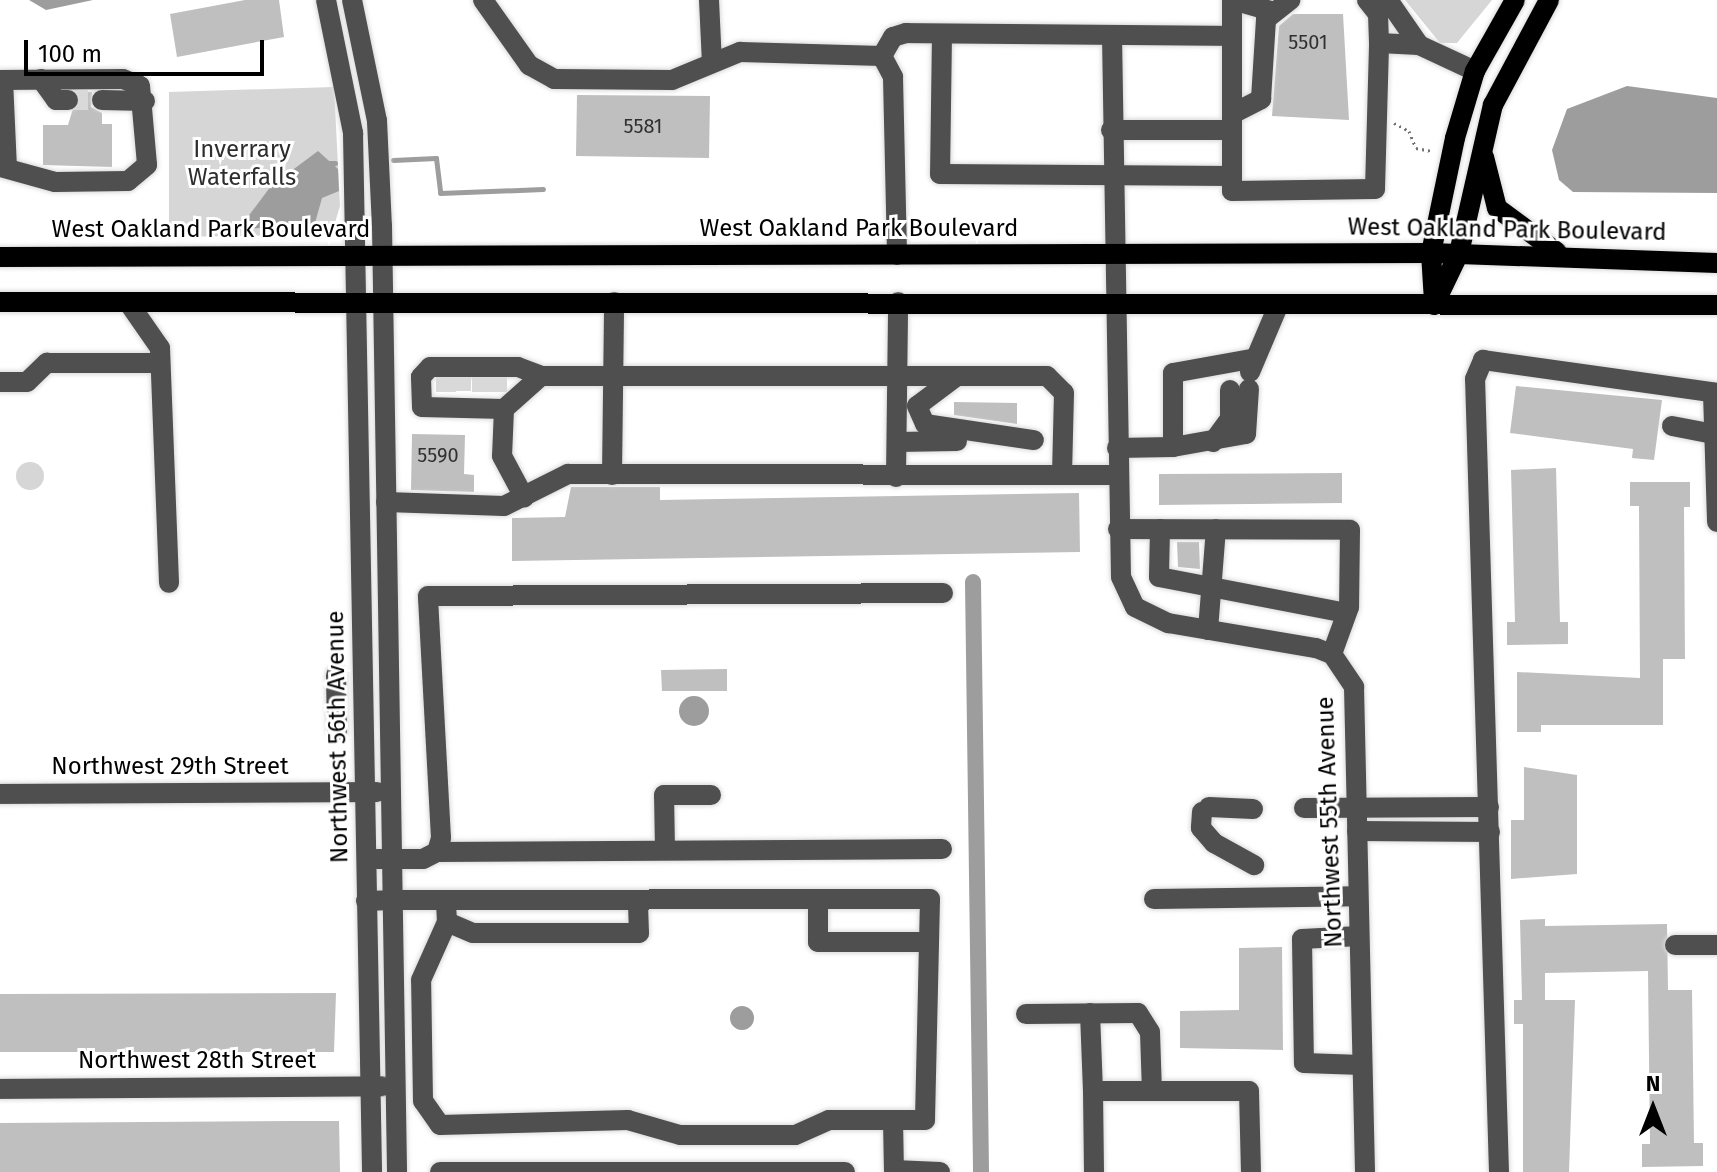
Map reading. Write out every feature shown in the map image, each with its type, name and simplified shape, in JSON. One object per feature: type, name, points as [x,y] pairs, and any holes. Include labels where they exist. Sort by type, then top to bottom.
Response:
[{"type":"main road","points":[[1434,305],[1431,253],[1475,71],[1515,0]]},
{"type":"main road","points":[[1434,305],[1459,253],[1483,141],[1516,51],[1549,0]]},
{"type":"main road","points":[[1483,141],[1497,208],[1561,254]]},
{"type":"main road","name":"West Oakland Park Boulevard","points":[[0,257],[1459,253],[1561,254],[1717,263]]},
{"type":"main road","points":[[0,302],[1717,305]]},
{"type":"street","name":"Northwest 56th Avenue","points":[[326,0],[353,133],[372,1172]]},
{"type":"street","name":"Northwest 56th Avenue","points":[[352,0],[377,121],[383,256],[397,1172]]},
{"type":"street","points":[[483,0],[529,65],[554,79],[672,80],[740,52],[882,56]]},
{"type":"street","points":[[709,0],[712,63]]},
{"type":"street","points":[[1290,0],[1271,11],[1232,0],[1232,191],[1375,189],[1378,14],[1367,0]]},
{"type":"street","points":[[1388,0],[1419,45]]},
{"type":"street","points":[[1111,130],[1232,122],[1261,99],[1271,11]]},
{"type":"street","points":[[882,56],[893,37],[942,34],[1231,36]]},
{"type":"street","points":[[942,34],[940,174],[1232,176]]},
{"type":"street","points":[[1112,35],[1112,253],[1118,529],[1121,577],[1135,607],[1208,630],[1332,654],[1346,613],[1350,530],[1118,529]]},
{"type":"street","points":[[1379,43],[1419,45],[1475,71]]},
{"type":"street","points":[[882,56],[893,77],[897,255]]},
{"type":"street","points":[[41,79],[56,100],[68,100]]},
{"type":"street","points":[[41,79],[123,79],[140,86],[145,101],[142,175],[55,182],[3,167],[1,80],[41,79]]},
{"type":"street","points":[[102,100],[145,101]]},
{"type":"street","points":[[128,302],[158,337],[169,583]]},
{"type":"street","points":[[612,475],[614,302]]},
{"type":"street","points":[[896,477],[898,302]]},
{"type":"street","points":[[1117,448],[1173,447],[1246,434],[1240,377],[1278,306]]},
{"type":"street","points":[[1499,1172],[1475,379],[1483,360],[1715,393],[1717,522]]},
{"type":"street","points":[[0,382],[27,382],[47,363],[160,363]]},
{"type":"street","points":[[1173,447],[1173,373],[1240,377]]},
{"type":"street","points":[[473,387],[541,376],[613,375],[897,375],[950,380],[1058,380],[1063,440],[1062,474]]},
{"type":"street","points":[[473,387],[541,376]]},
{"type":"street","points":[[950,380],[917,406],[925,424],[946,431],[1034,440]]},
{"type":"street","points":[[473,387],[502,456],[524,497]]},
{"type":"street","points":[[1672,426],[1714,434]]},
{"type":"street","points":[[897,442],[1063,440]]},
{"type":"street","points":[[386,502],[504,506],[568,474],[896,477],[1117,475]]},
{"type":"street","points":[[1160,529],[1159,577],[1346,613]]},
{"type":"street","points":[[1208,630],[1216,588],[1216,529]]},
{"type":"street","points":[[437,852],[428,596],[943,593]]},
{"type":"street","name":"Northwest 55th Avenue","points":[[1332,654],[1354,687],[1365,1172]]},
{"type":"street","points":[[336,675],[337,731]]},
{"type":"street","points":[[336,698],[363,698],[388,713]]},
{"type":"street","name":"Northwest 29th Street","points":[[0,794],[389,791]]},
{"type":"street","points":[[665,850],[664,795],[711,795]]},
{"type":"street","points":[[1304,808],[1489,807]]},
{"type":"street","points":[[1253,809],[1205,809],[1201,828],[1214,843],[1254,865]]},
{"type":"street","points":[[1357,831],[1490,832]]},
{"type":"street","points":[[365,858],[390,859],[437,852],[942,849]]},
{"type":"street","points":[[1154,899],[1358,896]]},
{"type":"street","points":[[818,899],[818,942],[929,942]]},
{"type":"street","points":[[366,901],[391,900],[930,899],[925,1120],[829,1120],[795,1135],[680,1135],[628,1120],[430,1119],[423,1101],[421,980],[447,922],[446,900]]},
{"type":"street","points":[[447,922],[473,933],[639,933],[638,900]]},
{"type":"street","points":[[1359,936],[1302,939],[1304,1063],[1362,1065]]},
{"type":"street","points":[[1675,945],[1717,945]]},
{"type":"street","points":[[1090,1013],[1094,1172]]},
{"type":"street","points":[[1026,1014],[1138,1013],[1150,1032],[1152,1091]]},
{"type":"street","name":"Northwest 28th Street","points":[[0,1089],[394,1086]]},
{"type":"street","points":[[1093,1091],[1249,1091],[1251,1172]]},
{"type":"street","points":[[893,1120],[894,1170],[940,1172]]},
{"type":"street","points":[[440,1172],[845,1172]]},
{"type":"path","points":[[1388,123],[1409,131],[1416,148],[1432,151]]},
{"type":"green space","points":[[1405,0],[1492,0],[1457,43],[1440,43]]},
{"type":"green space","name":"Inverrary Waterfalls","points":[[334,87],[340,206],[334,226],[316,235],[169,237],[169,92]]},
{"type":"green space","points":[[30,462],[40,466],[44,476],[40,486],[30,490],[20,486],[16,476],[20,466]]},
{"type":"shaded area","points":[[29,0],[93,0],[46,10]]},
{"type":"shaded area","points":[[1627,86],[1717,98],[1717,193],[1573,192],[1559,180],[1552,150],[1567,109]]},
{"type":"shaded area","points":[[318,151],[338,169],[339,191],[322,198],[315,223],[238,230],[271,186]]},
{"type":"shaded area","points":[[694,696],[705,700],[709,711],[705,722],[694,726],[683,722],[679,711],[683,700]]},
{"type":"shaded area","points":[[742,1006],[750,1010],[754,1018],[750,1026],[742,1030],[734,1026],[730,1018],[734,1010]]},
{"type":"building","points":[[245,0],[279,0],[284,37],[177,57],[170,14]]},
{"type":"building","points":[[1293,14],[1343,14],[1349,120],[1272,116],[1279,26]]},
{"type":"building","points":[[78,92],[92,92],[91,107],[102,113],[102,124],[112,124],[112,167],[43,165],[43,125],[68,125]]},
{"type":"building","points":[[577,95],[710,96],[709,158],[576,156]]},
{"type":"building","points":[[1516,386],[1662,400],[1654,460],[1632,458],[1633,449],[1510,433]]},
{"type":"building","points":[[954,402],[1017,403],[1017,424],[954,415]]},
{"type":"building","points":[[412,434],[465,435],[464,474],[474,475],[474,492],[411,490]]},
{"type":"building","points":[[1556,468],[1560,622],[1568,622],[1568,644],[1507,645],[1507,622],[1515,622],[1511,470]]},
{"type":"building","points":[[1342,473],[1342,503],[1159,505],[1159,474]]},
{"type":"building","points":[[1630,482],[1690,482],[1690,507],[1684,507],[1685,659],[1663,659],[1663,725],[1541,725],[1541,732],[1517,732],[1517,672],[1640,678],[1639,506],[1630,506]]},
{"type":"building","points":[[571,487],[660,487],[660,500],[1079,493],[1080,552],[512,561],[512,518],[565,517]]},
{"type":"building","points":[[1177,542],[1199,542],[1200,569],[1178,567]]},
{"type":"building","points":[[727,669],[727,691],[662,691],[661,670]]},
{"type":"building","points":[[1524,767],[1577,775],[1577,874],[1511,879],[1511,820],[1524,820]]},
{"type":"building","points":[[1545,919],[1545,926],[1667,924],[1668,990],[1692,990],[1694,1143],[1703,1143],[1703,1166],[1642,1167],[1642,1144],[1650,1144],[1648,971],[1545,973],[1545,1000],[1575,1000],[1569,1172],[1523,1172],[1523,1024],[1514,1024],[1514,1000],[1522,1000],[1520,920]]},
{"type":"building","points":[[1282,947],[1283,1050],[1180,1048],[1180,1011],[1239,1010],[1239,948]]},
{"type":"building","points":[[336,993],[334,1052],[0,1052],[0,994]]},
{"type":"building","points":[[339,1121],[340,1172],[0,1172],[0,1123]]},
{"type":"waterway","points":[[393,160],[436,158],[440,193],[543,189]]},
{"type":"waterway","points":[[321,163],[335,163]]},
{"type":"waterway","points":[[973,582],[981,1172]]},
{"type":"tunnel","points":[[68,100],[102,100]]},
{"type":"tunnel","points":[[461,375],[461,391]]},
{"type":"tunnel","points":[[482,375],[482,392]]},
{"type":"tunnel","points":[[446,376],[446,392]]},
{"type":"tunnel","points":[[497,376],[497,392]]}]
